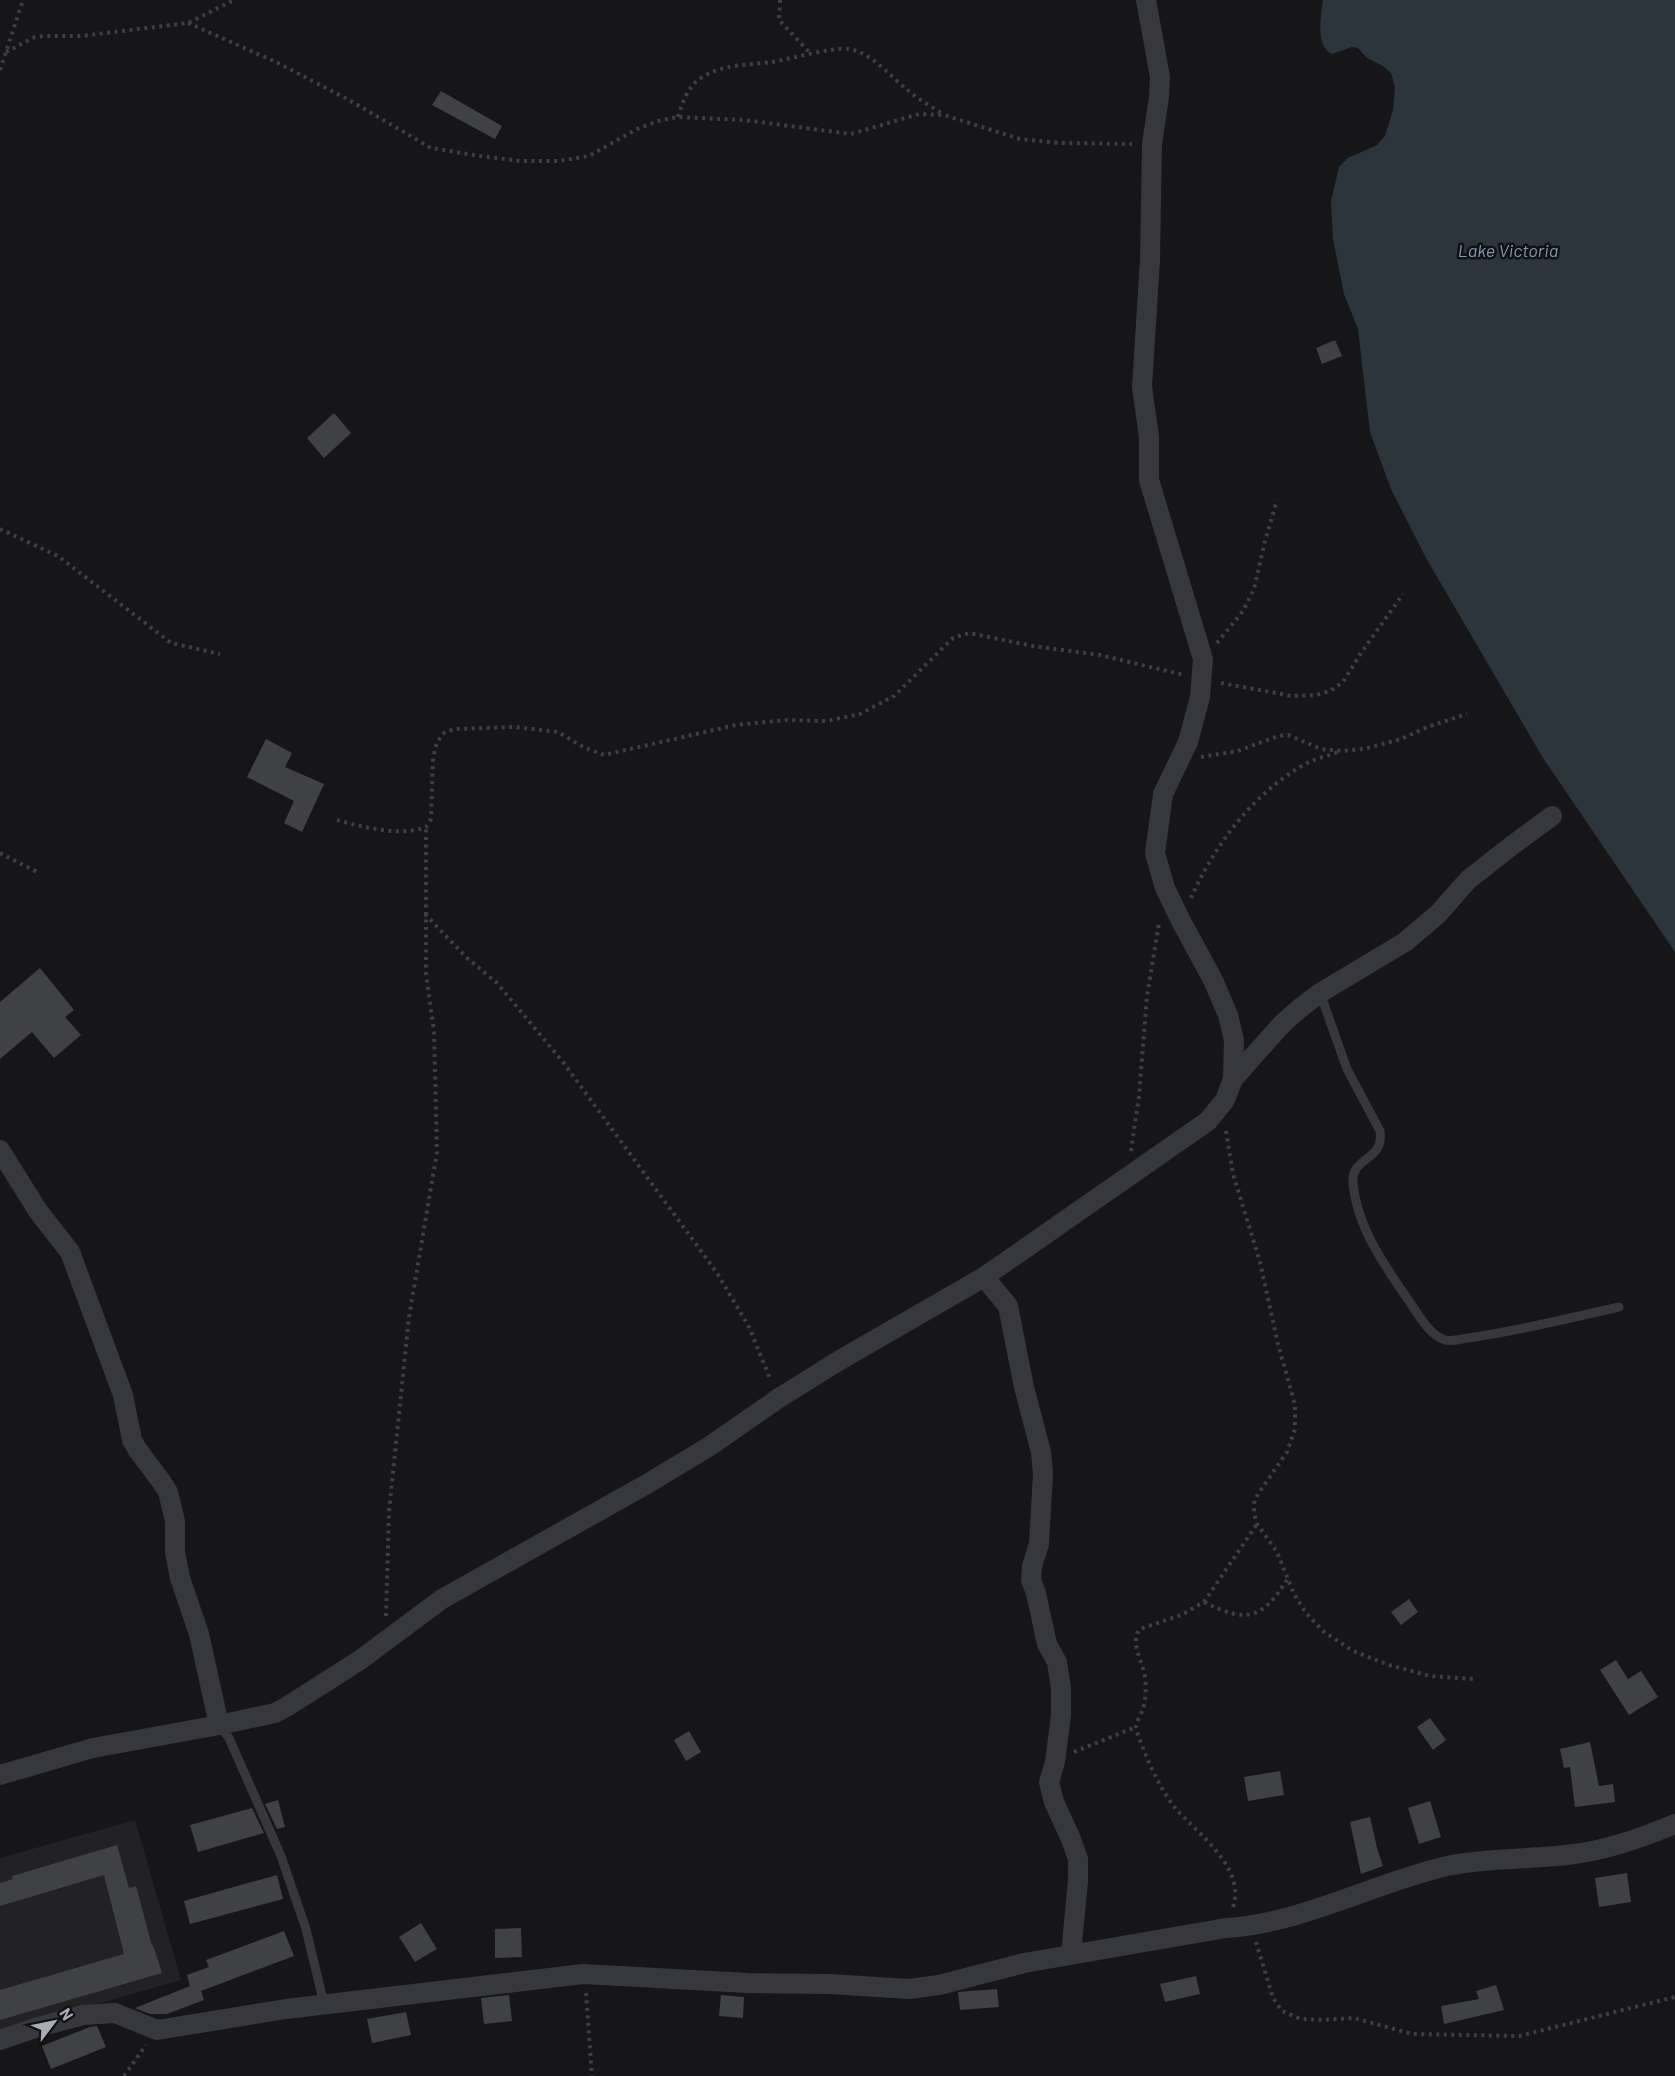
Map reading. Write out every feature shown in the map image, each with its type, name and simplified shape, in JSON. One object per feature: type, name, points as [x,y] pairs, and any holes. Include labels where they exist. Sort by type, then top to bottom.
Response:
[{"type":"street","points":[[0,1775],[93,1748],[219,1725],[282,1710],[351,1666],[442,1599],[647,1484],[710,1446],[778,1398],[984,1277],[1208,1121],[1225,1100],[1233,1079],[1234,1040],[1228,1015],[1213,980],[1165,888],[1155,853],[1163,795],[1191,731],[1200,697],[1203,659],[1149,480],[1149,436],[1142,387],[1150,260],[1152,144],[1160,77],[1146,0]]},
{"type":"street","points":[[1233,1079],[1282,1024],[1320,993],[1405,942],[1438,914],[1468,880],[1552,816]]},
{"type":"street","points":[[0,1150],[38,1211],[70,1252],[123,1395],[132,1440],[168,1492],[175,1521],[175,1552],[180,1578],[200,1634],[219,1725]]},
{"type":"street","points":[[984,1277],[1008,1306],[1024,1387],[1041,1452],[1043,1474],[1039,1544],[1032,1566],[1031,1580],[1047,1644],[1057,1662],[1061,1688],[1061,1715],[1055,1762],[1049,1782],[1078,1859],[1071,1954]]},
{"type":"street","points":[[0,2040],[83,2015],[115,2013],[157,2030],[324,2004],[583,1974],[909,1989],[939,1985],[1024,1963],[1071,1954],[1226,1928],[1252,1927],[1398,1879],[1449,1866],[1576,1854],[1645,1837],[1675,1824]]},
{"type":"lane","points":[[1320,993],[1347,1069],[1380,1131],[1379,1149],[1354,1172],[1352,1180],[1356,1203],[1379,1258],[1420,1317],[1434,1333],[1447,1341],[1504,1334],[1619,1307]]},
{"type":"lane","points":[[219,1725],[229,1738],[281,1856],[306,1929],[324,2004]]},
{"type":"path","points":[[0,70],[23,0]]},
{"type":"path","points":[[6,52],[35,37],[81,36],[188,23],[234,0]]},
{"type":"path","points":[[780,0],[779,20],[811,54]]},
{"type":"path","points":[[188,23],[287,68],[349,100],[431,148],[501,159],[559,161],[590,156],[637,129],[678,117],[744,120],[851,134],[918,114],[944,115],[1020,139],[1059,143],[1152,144]]},
{"type":"path","points":[[678,117],[684,96],[703,77],[738,65],[848,49],[865,56],[884,69],[909,91],[944,115]]},
{"type":"path","points":[[1203,659],[1243,611],[1254,589],[1277,500]]},
{"type":"path","points":[[0,530],[58,556],[171,643],[220,654]]},
{"type":"path","points":[[386,1640],[389,1511],[409,1317],[437,1152],[434,1032],[426,974],[426,827],[431,819],[433,758],[436,742],[444,733],[454,729],[514,727],[558,732],[583,747],[604,755],[736,725],[786,720],[827,721],[860,714],[894,696],[953,638],[969,633],[1033,646],[1100,655],[1201,679],[1292,696],[1316,695],[1330,691],[1343,682],[1403,594]]},
{"type":"path","points":[[1179,760],[1219,755],[1287,735],[1321,749],[1342,751],[1364,749],[1401,739],[1430,726],[1467,714]]},
{"type":"path","points":[[1181,921],[1198,882],[1220,843],[1248,810],[1272,787],[1290,774],[1310,762],[1342,751]]},
{"type":"path","points":[[337,820],[363,827],[410,832],[426,827]]},
{"type":"path","points":[[0,853],[37,872]]},
{"type":"path","points":[[425,914],[467,958],[497,983],[563,1062],[652,1182],[717,1273],[750,1327],[778,1398]]},
{"type":"path","points":[[1126,1178],[1139,1096],[1147,996],[1160,920]]},
{"type":"path","points":[[1225,1100],[1226,1132],[1233,1174],[1260,1262],[1278,1344],[1295,1405],[1295,1429],[1287,1452],[1254,1503],[1257,1524],[1277,1552],[1306,1613],[1323,1631],[1353,1651],[1389,1665],[1430,1676],[1473,1679]]},
{"type":"path","points":[[1226,1928],[1236,1897],[1235,1885],[1230,1873],[1211,1846],[1174,1807],[1153,1769],[1136,1727],[1144,1706],[1146,1690],[1145,1675],[1135,1641],[1140,1629],[1181,1615],[1204,1602],[1257,1524]]},
{"type":"path","points":[[1204,1602],[1233,1614],[1258,1612],[1268,1607],[1288,1578]]},
{"type":"path","points":[[1055,1762],[1136,1727]]},
{"type":"path","points":[[1252,1927],[1273,1998],[1282,2011],[1301,2019],[1354,2018],[1412,2034],[1519,2036],[1675,1997]]},
{"type":"path","points":[[583,1974],[588,2007],[592,2076]]},
{"type":"path","points":[[124,2076],[157,2030]]},
{"type":"shaded area","points":[[135,1820],[181,1980],[0,2032],[0,1858]]},
{"type":"water","name":"Lake Victoria","points":[[1323,0],[1675,0],[1675,952],[1543,758],[1426,558],[1391,489],[1370,432],[1358,329],[1344,294],[1333,239],[1331,201],[1339,167],[1348,158],[1377,145],[1385,136],[1393,110],[1395,87],[1391,73],[1367,58],[1358,48],[1352,47],[1332,54],[1327,50],[1320,30]]},
{"type":"building","points":[[441,91],[502,126],[495,139],[432,105]]},
{"type":"building","points":[[1335,340],[1342,356],[1322,364],[1316,348]]},
{"type":"building","points":[[334,413],[351,433],[324,458],[307,438]]},
{"type":"building","points":[[266,739],[292,753],[285,767],[324,784],[302,832],[284,823],[294,801],[247,777]]},
{"type":"building","points":[[40,968],[74,1010],[65,1017],[81,1035],[54,1058],[32,1032],[0,1059],[0,1002]]},
{"type":"building","points":[[1409,1599],[1418,1612],[1401,1625],[1391,1612]]},
{"type":"building","points":[[1616,1660],[1628,1679],[1641,1671],[1658,1697],[1629,1715],[1600,1670]]},
{"type":"building","points":[[1430,1718],[1446,1740],[1433,1750],[1417,1727]]},
{"type":"building","points":[[689,1731],[701,1752],[686,1761],[674,1740]]},
{"type":"building","points":[[1590,1742],[1599,1786],[1613,1784],[1615,1802],[1575,1807],[1570,1767],[1564,1768],[1560,1749]]},
{"type":"building","points":[[1280,1771],[1284,1795],[1248,1801],[1244,1777]]},
{"type":"building","points":[[278,1800],[285,1827],[277,1829],[265,1804]]},
{"type":"building","points":[[1430,1801],[1441,1837],[1419,1844],[1408,1808]]},
{"type":"building","points":[[252,1808],[264,1833],[198,1852],[190,1825]]},
{"type":"building","points":[[1370,1817],[1383,1866],[1361,1874],[1350,1822]]},
{"type":"building","points":[[117,1845],[129,1888],[136,1886],[152,1946],[162,1973],[0,2020],[0,1990],[124,1954],[104,1875],[0,1906],[0,1883],[13,1879],[12,1876]]},
{"type":"building","points":[[1627,1873],[1631,1902],[1599,1907],[1595,1878]]},
{"type":"building","points":[[277,1875],[283,1899],[190,1924],[184,1901]]},
{"type":"building","points":[[421,1923],[437,1949],[415,1962],[399,1937]]},
{"type":"building","points":[[521,1928],[522,1957],[495,1958],[495,1929]]},
{"type":"building","points":[[284,1931],[294,1956],[201,1991],[204,2000],[167,2014],[150,2014],[135,2008],[190,1986],[187,1975],[209,1967],[206,1960]]},
{"type":"building","points":[[1196,1976],[1200,1994],[1165,2002],[1160,1984]]},
{"type":"building","points":[[1496,1985],[1504,2010],[1444,2024],[1441,2006],[1479,1999],[1476,1991]]},
{"type":"building","points":[[997,1989],[999,2007],[960,2010],[958,1992]]},
{"type":"building","points":[[509,1995],[512,2021],[484,2024],[481,1998]]},
{"type":"building","points":[[721,1995],[744,1997],[743,2018],[719,2016]]},
{"type":"building","points":[[406,2012],[411,2035],[372,2043],[367,2019]]},
{"type":"building","points":[[97,2026],[106,2047],[51,2069],[42,2046]]}]
